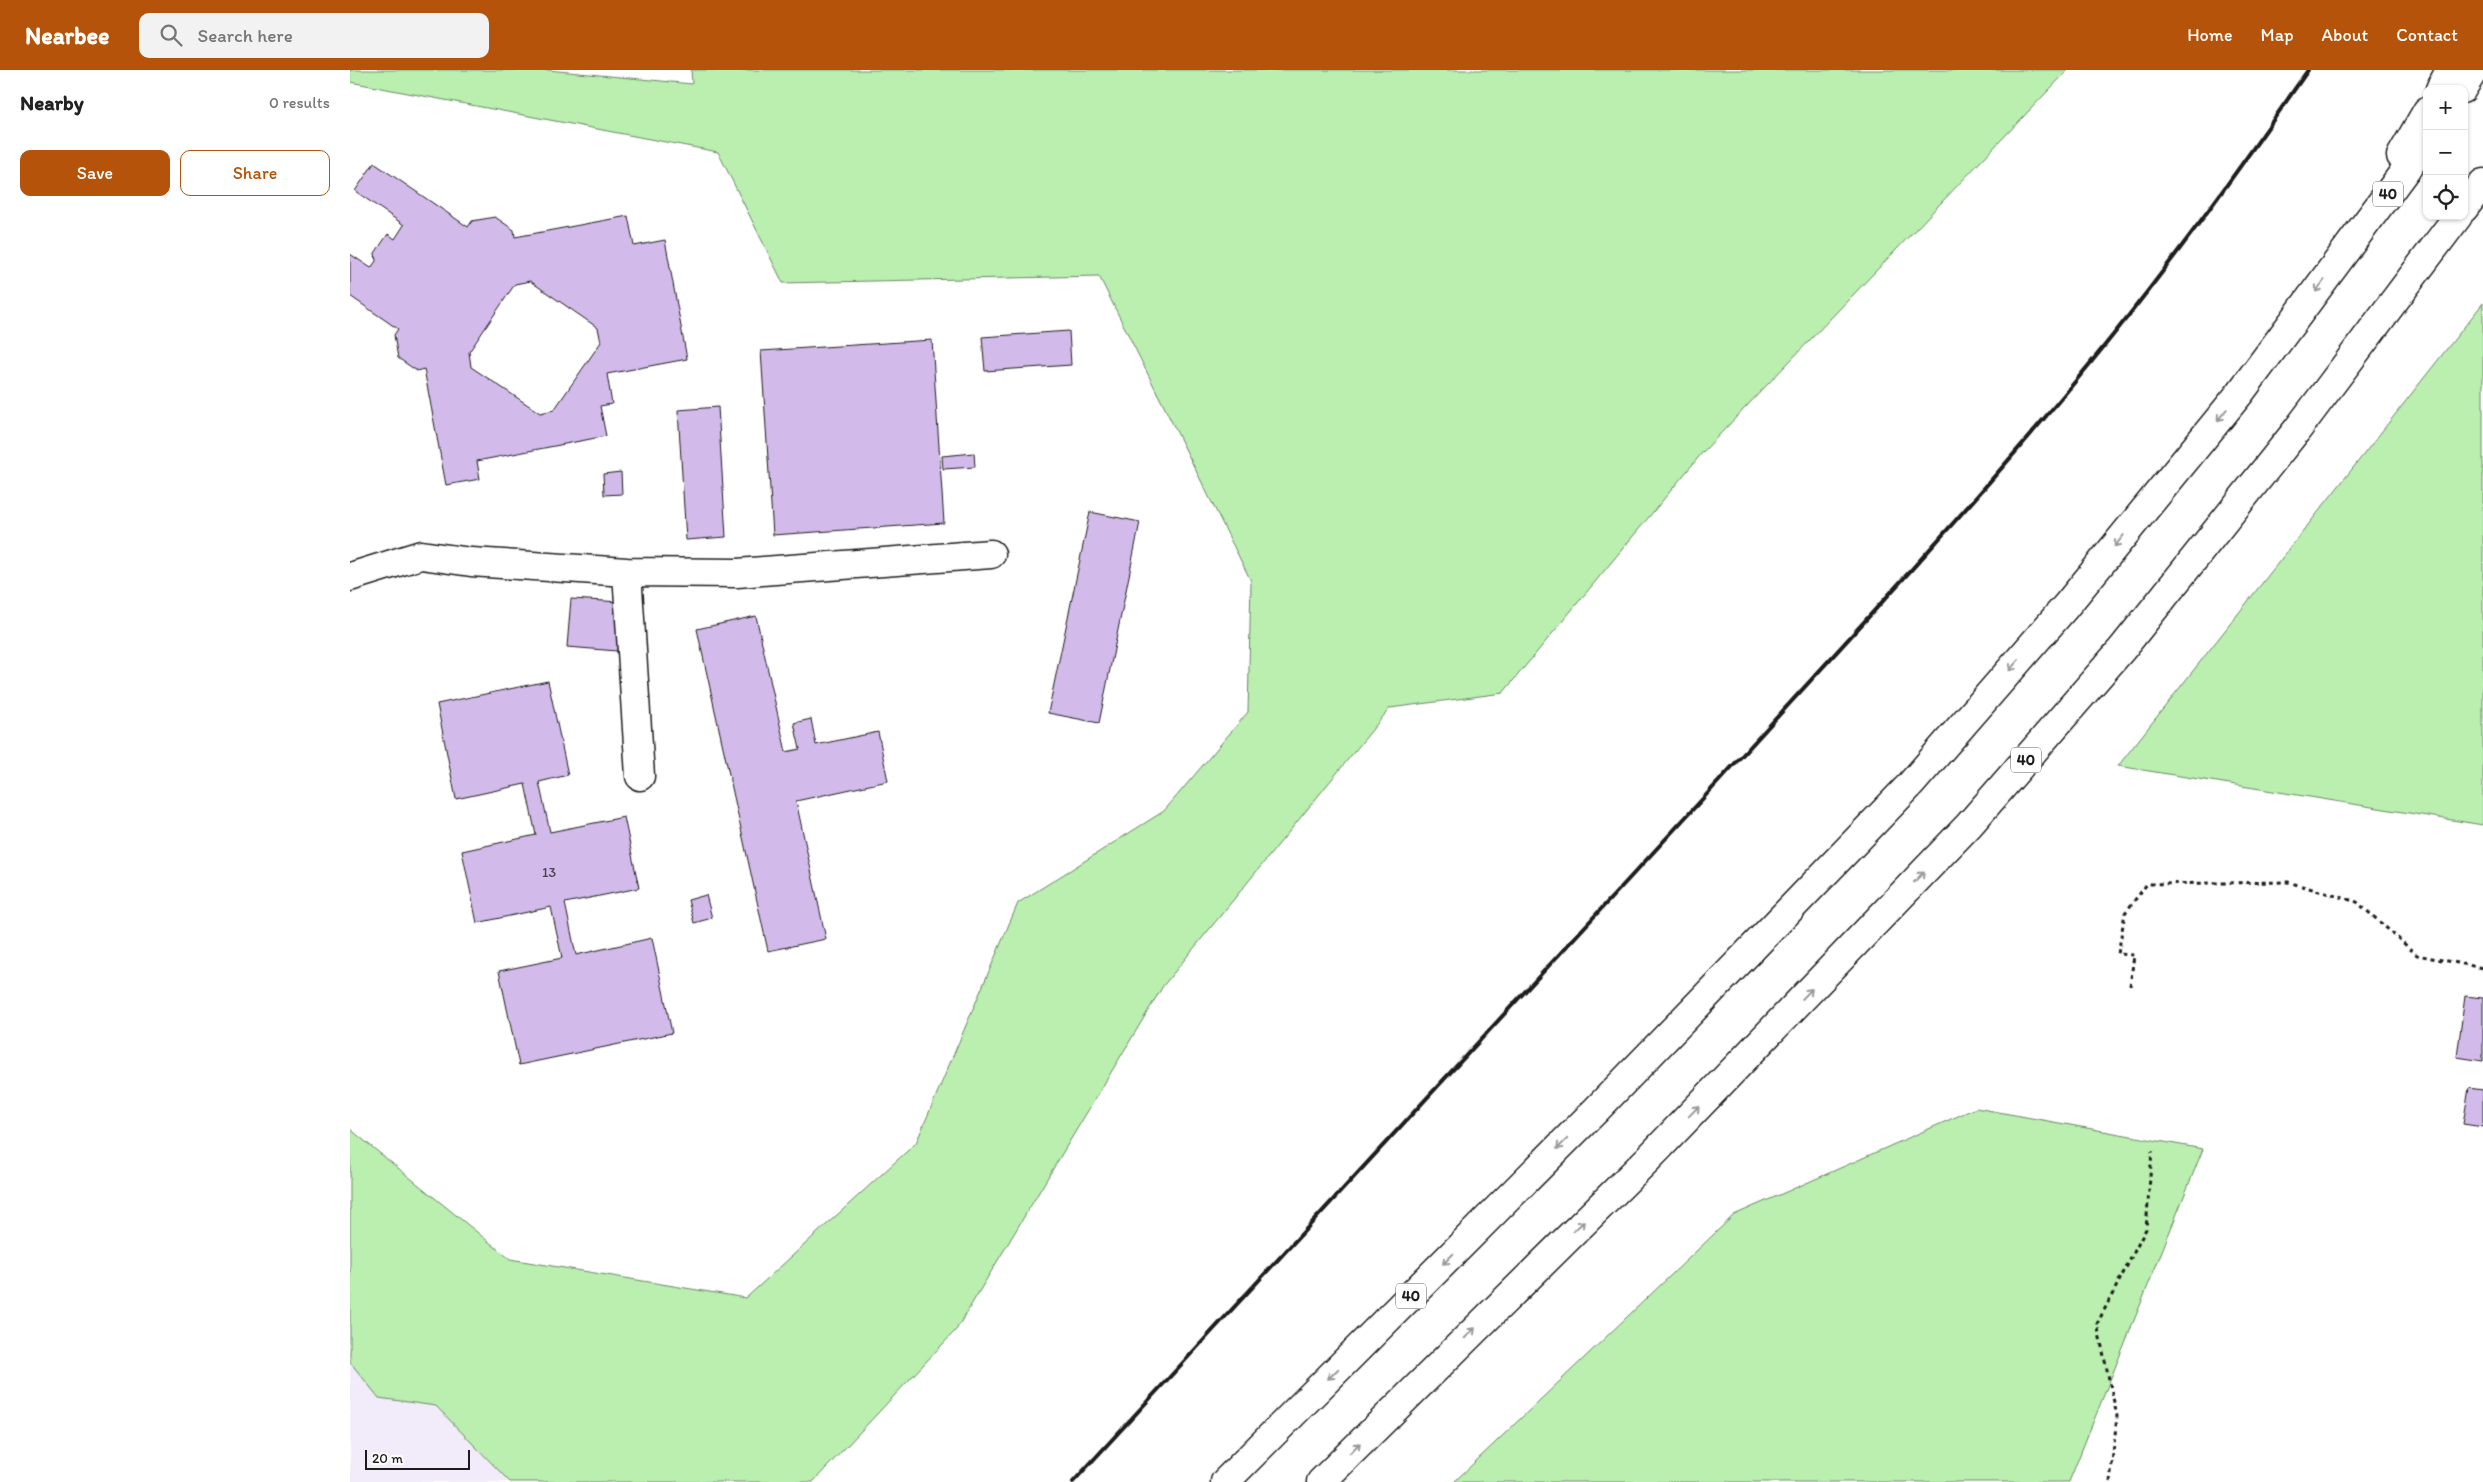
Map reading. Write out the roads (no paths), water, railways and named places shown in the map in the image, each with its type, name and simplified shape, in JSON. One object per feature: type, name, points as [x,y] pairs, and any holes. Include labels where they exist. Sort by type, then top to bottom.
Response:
[{"type":"main road","points":[[2442,85],[2450,70]]},
{"type":"main road","points":[[2465,85],[2474,70]]},
{"type":"main road","points":[[2349,247],[2423,118]]},
{"type":"main road","name":"40","points":[[1225,1482],[1597,1110],[1911,784],[2066,606],[2240,393],[2423,147]]},
{"type":"main road","points":[[2468,203],[2483,183]]},
{"type":"main road","name":"40","points":[[1320,1482],[1648,1159],[1969,825],[2128,642],[2297,430],[2455,220]]},
{"type":"main road","points":[[359,573],[421,555],[471,562],[627,572],[737,573],[991,554]]},
{"type":"main road","points":[[627,572],[640,776]]},
{"type":"railway","points":[[1073,1482],[1558,957],[1890,593],[2017,450],[2091,362],[2156,280],[2218,197],[2308,70]]}]
